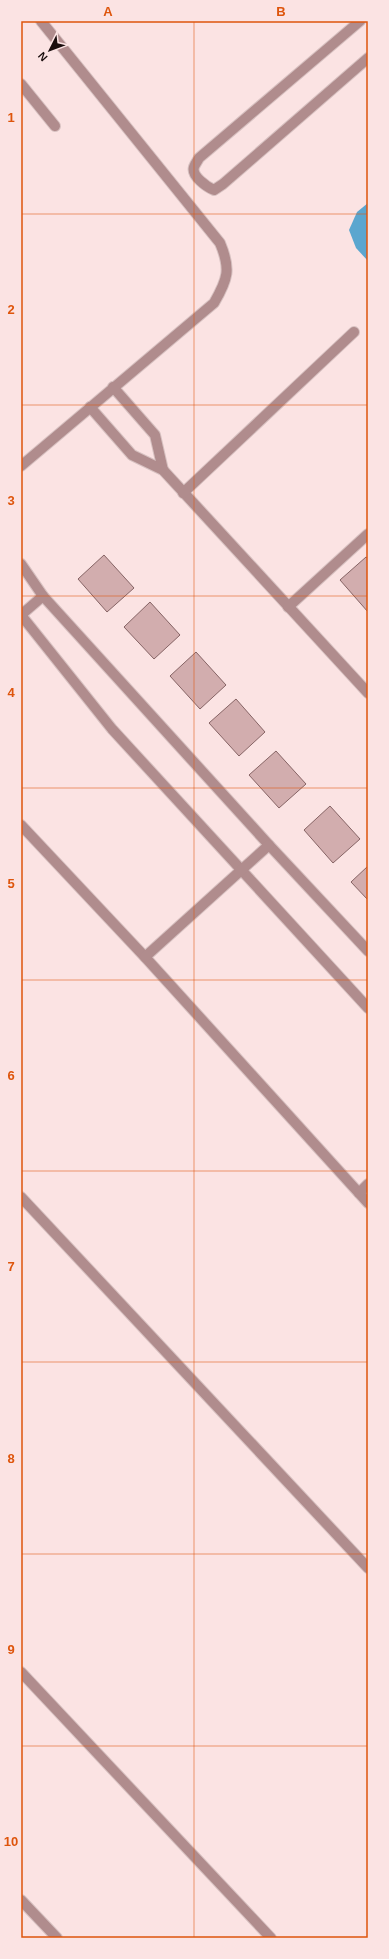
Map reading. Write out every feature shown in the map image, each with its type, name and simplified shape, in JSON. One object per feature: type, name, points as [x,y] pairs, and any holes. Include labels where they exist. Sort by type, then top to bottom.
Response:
[{"type":"street","points":[[21,466],[214,303],[225,285],[228,260],[220,243],[41,21]]},
{"type":"street","points":[[360,21],[199,158],[194,167],[194,172],[206,187],[214,190],[223,184],[368,58]]},
{"type":"street","points":[[21,84],[55,126]]},
{"type":"street","points":[[184,493],[354,332]]},
{"type":"street","points":[[113,387],[155,435],[162,470]]},
{"type":"street","points":[[90,407],[132,455],[162,470],[368,693]]},
{"type":"street","points":[[288,607],[368,534]]},
{"type":"street","points":[[21,564],[43,596],[269,845],[368,951]]},
{"type":"street","points":[[43,596],[21,615],[112,729],[368,1008]]},
{"type":"street","points":[[21,825],[144,957],[368,1203]]},
{"type":"street","points":[[144,957],[269,845]]},
{"type":"street","points":[[359,1193],[368,1184]]},
{"type":"street","points":[[21,1197],[368,1568]]},
{"type":"street","points":[[21,1672],[271,1938]]},
{"type":"street","points":[[21,1900],[57,1938]]},
{"type":"water","points":[[368,203],[368,261],[356,248],[349,230],[357,212]]},
{"type":"building","points":[[104,555],[134,588],[107,612],[78,579]]},
{"type":"building","points":[[366,557],[368,558],[368,612],[340,580]]},
{"type":"building","points":[[150,602],[180,635],[154,659],[124,627]]},
{"type":"building","points":[[196,652],[226,685],[200,709],[170,676]]},
{"type":"building","points":[[236,699],[265,732],[239,756],[209,723]]},
{"type":"building","points":[[276,751],[306,784],[279,808],[249,775]]},
{"type":"building","points":[[330,806],[360,839],[333,863],[304,830]]},
{"type":"building","points":[[368,866],[368,900],[351,882]]}]
